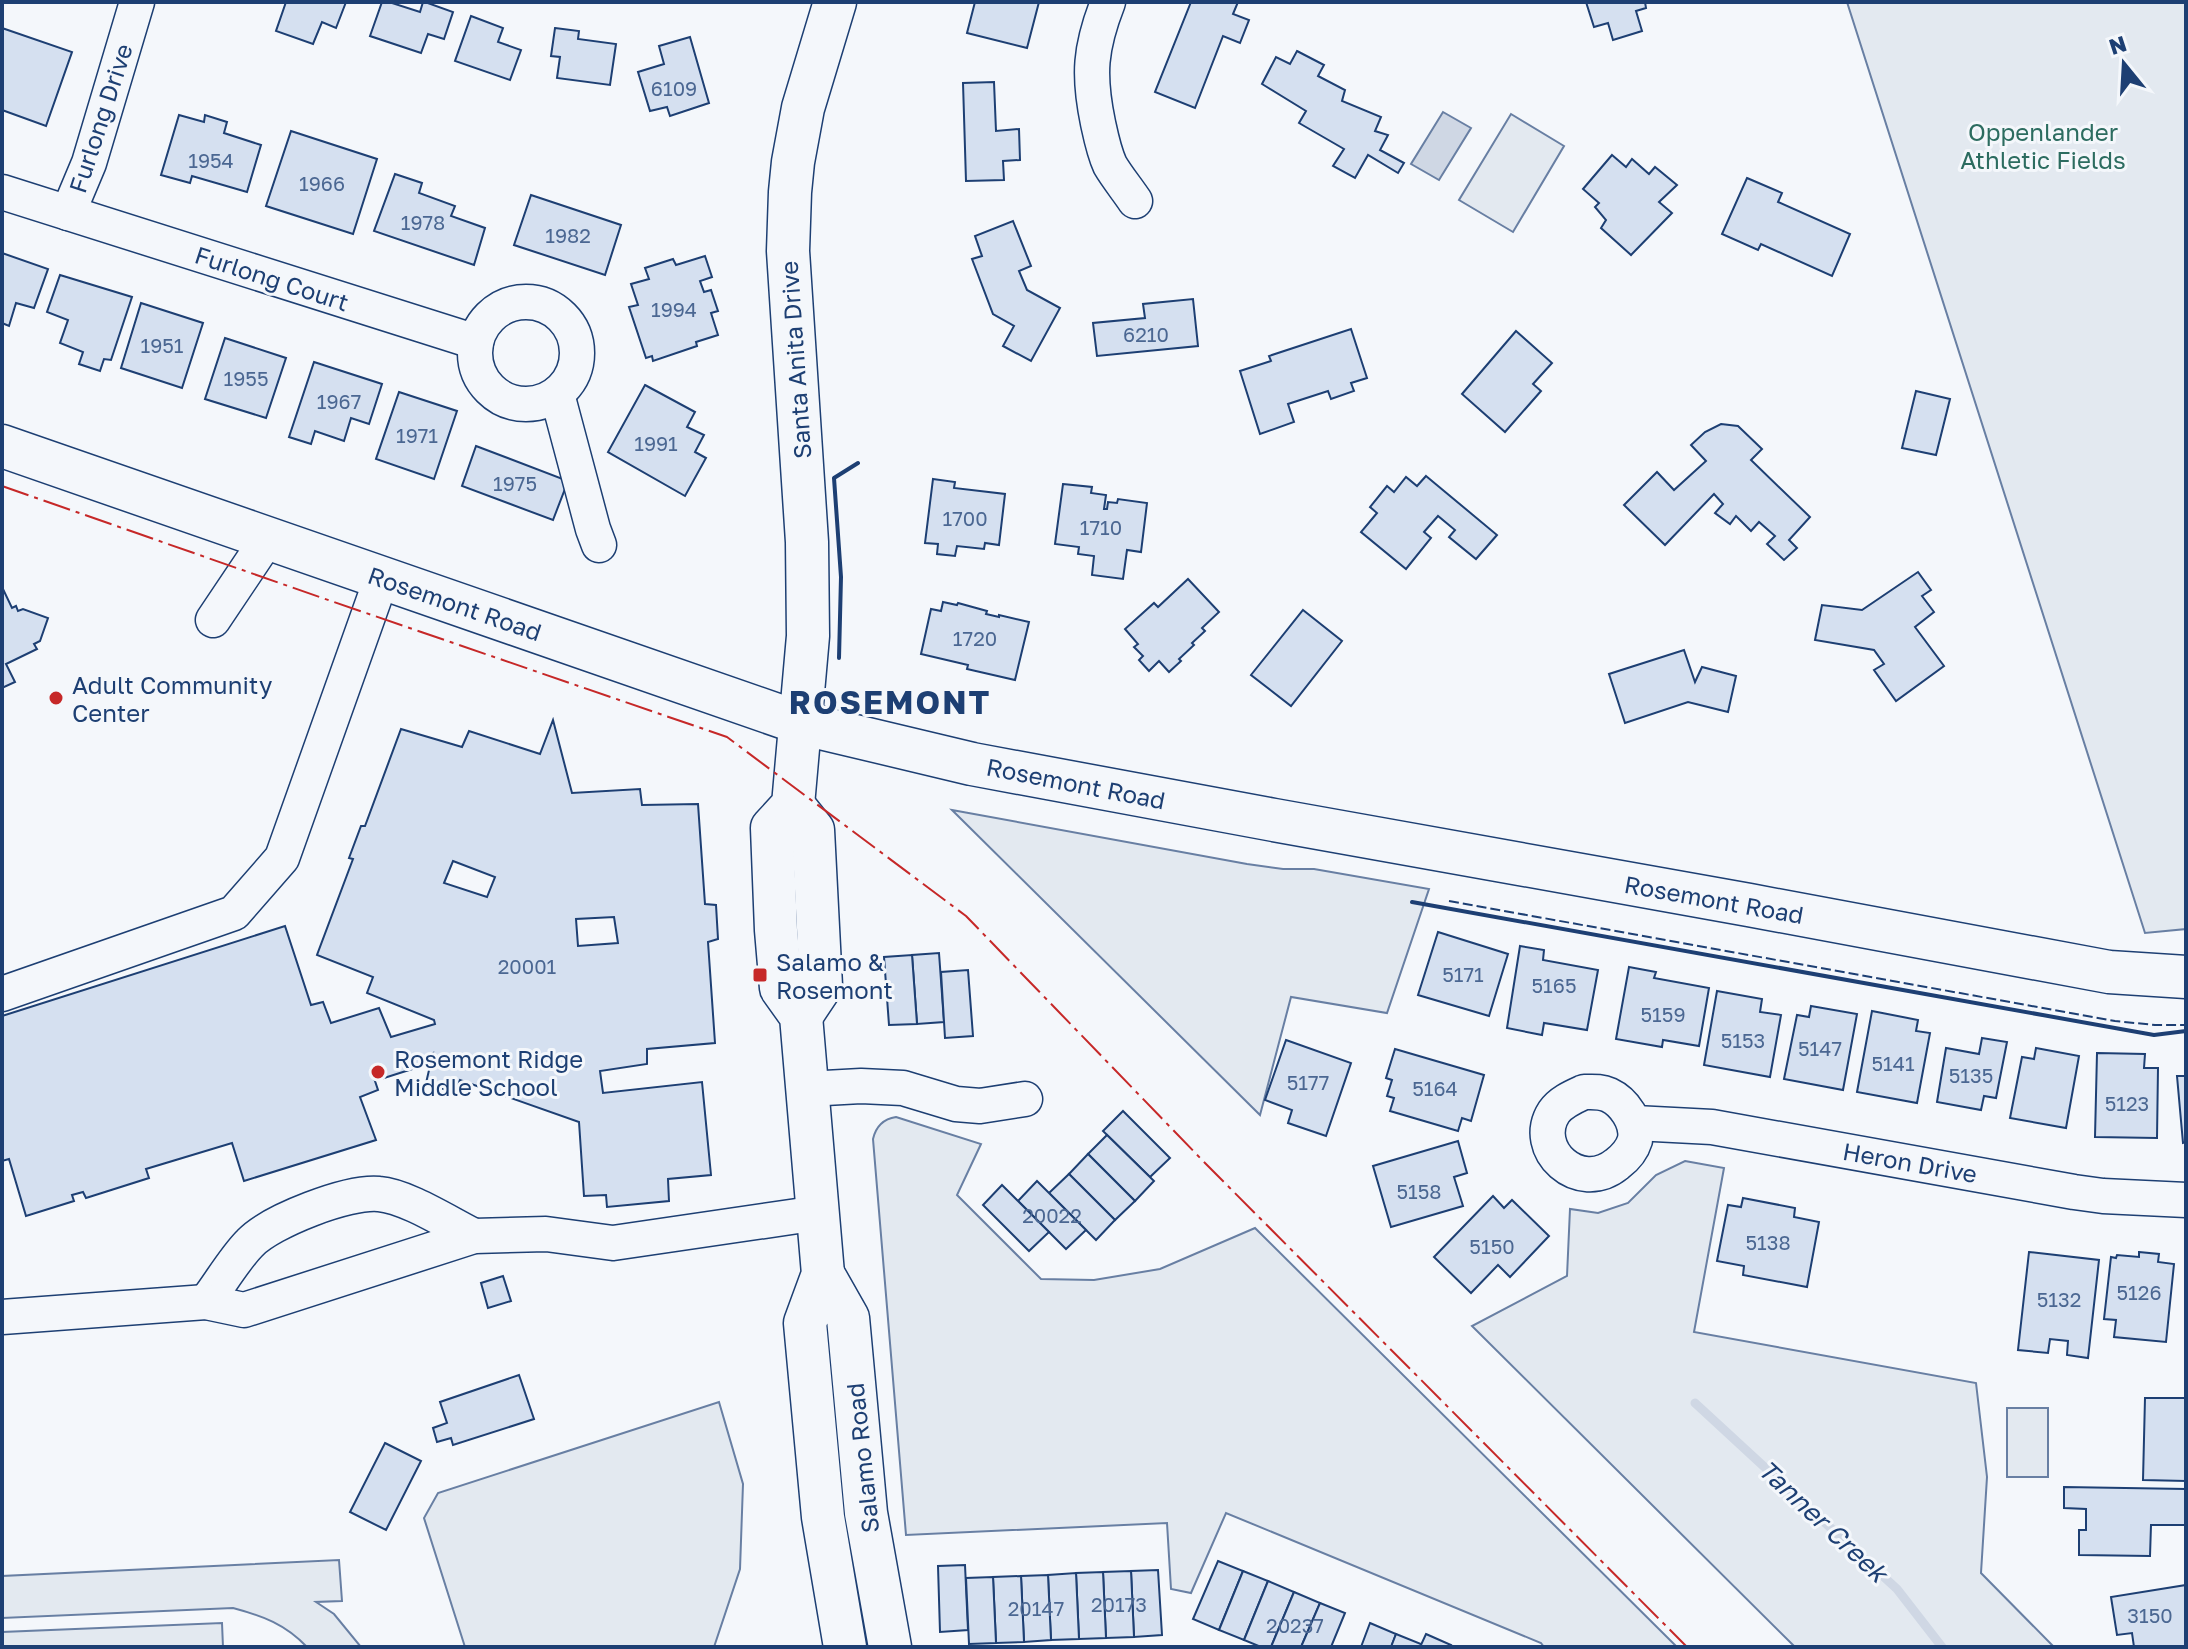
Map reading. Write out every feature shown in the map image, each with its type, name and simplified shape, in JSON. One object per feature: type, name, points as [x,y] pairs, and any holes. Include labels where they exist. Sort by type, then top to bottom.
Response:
[{"type":"main road","name":"Santa Anita Drive","points":[[800,723],[809,592],[792,323],[789,219],[793,162],[803,108],[835,2]]},
{"type":"main road","name":"Rosemont Road","points":[[2,446],[800,723],[972,764],[1244,815],[2109,972],[2186,977]]},
{"type":"main road","name":"Salamo Road","points":[[800,723],[793,805],[772,828],[773,881],[781,988],[801,1016],[823,1274],[805,1323],[823,1517],[845,1647]]},
{"type":"main road","name":"Salamo Road","points":[[823,1274],[848,1318],[866,1513],[890,1647]]},
{"type":"street","name":"Furlong Drive","points":[[2,192],[68,213],[89,163],[137,2]]},
{"type":"street","points":[[1108,2],[1093,53],[1092,94],[1101,138],[1111,166],[1135,201]]},
{"type":"street","name":"Furlong Court","points":[[68,213],[476,342]]},
{"type":"street","points":[[528,301],[551,307],[562,315],[577,340],[577,362],[570,380],[557,394],[536,403],[514,404],[504,400],[483,381],[476,368],[476,342],[482,326],[498,310],[509,304],[528,301]]},
{"type":"street","points":[[557,394],[599,545]]},
{"type":"street","points":[[213,620],[268,538]]},
{"type":"street","points":[[2,994],[234,913],[282,858],[382,577]]},
{"type":"street","points":[[807,1089],[861,1086],[903,1088],[956,1104],[980,1106],[1025,1099]]},
{"type":"street","name":"Heron Drive","points":[[1635,1123],[1712,1127],[2074,1192],[2186,1200]]},
{"type":"street","points":[[206,1302],[250,1243],[276,1224],[348,1196],[379,1194],[399,1199],[474,1236]]},
{"type":"street","points":[[5,1308],[206,1302],[244,1310],[474,1236],[546,1234],[613,1243],[818,1213]]},
{"type":"green space","name":"Oppenlander Athletic Fields","points":[[1847,2],[2186,2],[2186,929],[2145,933]]},
{"type":"green space","points":[[1511,114],[1564,146],[1513,232],[1459,200]]},
{"type":"green space","points":[[952,810],[1247,864],[1314,869],[1429,889],[1387,1013],[1291,997],[1260,1115]]},
{"type":"green space","points":[[896,1117],[981,1144],[957,1195],[1041,1279],[1094,1280],[1160,1269],[1255,1228],[1677,1647],[1544,1647],[1541,1643],[1226,1513],[1191,1593],[1171,1589],[1167,1523],[906,1535],[873,1139],[881,1124]]},
{"type":"green space","points":[[1685,1161],[1724,1168],[1694,1332],[1976,1383],[1987,1477],[1981,1573],[2054,1647],[1795,1647],[1472,1326],[1567,1276],[1570,1209],[1598,1213],[1628,1203],[1656,1175]]},
{"type":"green space","points":[[719,1402],[743,1484],[740,1569],[714,1647],[465,1647],[424,1518],[438,1493]]},
{"type":"green space","points":[[2007,1408],[2048,1408],[2048,1477],[2007,1477]]},
{"type":"green space","points":[[339,1560],[342,1601],[316,1602],[334,1614],[361,1647],[307,1647],[273,1622],[233,1608],[2,1618],[2,1576]]},
{"type":"green space","points":[[222,1623],[223,1647],[2,1647],[2,1632]]},
{"type":"shaded area","points":[[1443,112],[1471,128],[1439,180],[1411,164]]},
{"type":"building","points":[[286,2],[346,2],[336,28],[322,22],[313,44],[276,31]]},
{"type":"building","points":[[382,2],[420,12],[425,2],[453,12],[444,39],[428,34],[421,53],[370,36]]},
{"type":"building","points":[[975,2],[1039,2],[1027,48],[967,33]]},
{"type":"building","points":[[1191,2],[1238,2],[1233,14],[1249,20],[1240,43],[1223,36],[1195,108],[1155,92]]},
{"type":"building","points":[[1586,2],[1645,2],[1646,8],[1636,11],[1642,31],[1613,40],[1608,23],[1594,27]]},
{"type":"building","points":[[471,16],[503,28],[498,42],[521,50],[510,80],[455,61]]},
{"type":"building","points":[[2,28],[72,52],[46,126],[2,110]]},
{"type":"building","points":[[555,28],[579,31],[578,39],[616,44],[610,85],[557,78],[560,57],[551,56]]},
{"type":"building","points":[[690,37],[709,103],[670,116],[667,107],[650,111],[638,72],[664,64],[659,46]]},
{"type":"building","points":[[1297,51],[1324,65],[1318,76],[1345,90],[1342,101],[1381,117],[1375,131],[1388,135],[1380,150],[1404,163],[1398,173],[1368,155],[1355,178],[1333,166],[1344,149],[1299,123],[1306,111],[1262,84],[1276,57],[1290,64]]},
{"type":"building","points":[[994,82],[996,131],[1019,129],[1020,160],[1003,161],[1004,180],[966,181],[963,83]]},
{"type":"building","points":[[179,115],[204,122],[205,115],[227,122],[224,133],[261,145],[247,192],[192,176],[190,183],[161,175]]},
{"type":"building","points":[[291,131],[377,159],[353,234],[266,206]]},
{"type":"building","points":[[1612,155],[1626,167],[1632,159],[1649,174],[1655,167],[1677,185],[1659,202],[1672,213],[1631,255],[1601,228],[1606,220],[1595,207],[1599,203],[1583,189]]},
{"type":"building","points":[[395,174],[422,183],[419,193],[455,206],[451,216],[485,228],[474,265],[374,231]]},
{"type":"building","points":[[1747,178],[1782,193],[1778,202],[1850,234],[1832,276],[1761,244],[1758,250],[1722,234]]},
{"type":"building","points":[[531,195],[621,225],[605,275],[514,245]]},
{"type":"building","points":[[1013,221],[1031,266],[1019,271],[1027,290],[1060,308],[1031,361],[1003,346],[1014,326],[993,314],[972,259],[982,256],[975,236]]},
{"type":"building","points":[[2,253],[48,269],[34,308],[16,303],[9,326],[2,323]]},
{"type":"building","points":[[705,256],[712,277],[700,281],[704,292],[711,290],[718,311],[711,313],[718,335],[696,342],[697,346],[653,361],[652,356],[646,358],[629,307],[638,305],[631,284],[649,279],[645,268],[673,259],[676,265]]},
{"type":"building","points":[[60,275],[132,297],[111,360],[104,359],[100,371],[79,364],[83,352],[60,343],[68,320],[47,312]]},
{"type":"building","points":[[1193,299],[1198,346],[1097,356],[1093,323],[1145,318],[1143,304]]},
{"type":"building","points":[[141,303],[203,323],[182,388],[121,368]]},
{"type":"building","points":[[1351,329],[1367,378],[1351,383],[1354,391],[1331,399],[1328,391],[1288,404],[1294,422],[1260,434],[1240,371],[1271,361],[1269,356]]},
{"type":"building","points":[[1516,331],[1552,363],[1533,384],[1541,391],[1505,432],[1462,394]]},
{"type":"building","points":[[225,338],[286,358],[266,418],[205,399]]},
{"type":"building","points":[[314,362],[382,384],[369,424],[351,418],[344,441],[315,431],[311,444],[289,437]]},
{"type":"building","points":[[645,385],[695,412],[687,427],[704,435],[695,452],[706,458],[685,496],[608,452]]},
{"type":"building","points":[[1916,391],[1950,399],[1936,455],[1902,448]]},
{"type":"building","points":[[399,392],[457,411],[434,479],[376,459]]},
{"type":"building","points":[[1721,424],[1738,426],[1762,449],[1751,460],[1810,517],[1789,540],[1797,548],[1784,560],[1767,544],[1775,536],[1759,522],[1751,531],[1736,516],[1730,524],[1715,513],[1723,504],[1714,494],[1665,545],[1624,505],[1657,472],[1674,490],[1706,461],[1691,445],[1705,432]]},
{"type":"building","points":[[476,446],[568,481],[553,520],[462,486]]},
{"type":"building","points":[[1426,476],[1497,535],[1476,559],[1449,537],[1455,530],[1438,516],[1424,532],[1431,538],[1406,569],[1361,532],[1377,513],[1370,507],[1387,486],[1394,492],[1406,477],[1417,486]]},
{"type":"building","points":[[933,479],[955,482],[954,488],[1005,494],[999,545],[985,543],[984,549],[957,546],[955,556],[937,554],[938,544],[925,543]]},
{"type":"building","points":[[1063,484],[1092,487],[1091,493],[1106,495],[1104,509],[1107,509],[1108,502],[1117,503],[1118,499],[1147,503],[1141,552],[1127,550],[1123,579],[1092,575],[1094,556],[1078,554],[1079,547],[1055,544]]},
{"type":"building","points":[[1918,572],[1931,590],[1922,596],[1934,612],[1915,627],[1944,666],[1896,701],[1874,670],[1884,664],[1874,650],[1815,640],[1822,605],[1862,610]]},
{"type":"building","points":[[1188,579],[1219,612],[1202,628],[1205,631],[1169,672],[1159,661],[1149,671],[1139,660],[1143,656],[1134,647],[1138,644],[1125,629],[1154,603],[1158,607]]},
{"type":"building","points":[[2,587],[12,608],[16,606],[18,611],[23,609],[48,618],[40,641],[34,644],[37,649],[6,664],[15,682],[2,688]]},
{"type":"building","points":[[943,602],[958,603],[987,611],[986,614],[1029,622],[1015,680],[921,654],[931,609],[941,611]]},
{"type":"building","points":[[1303,610],[1342,641],[1291,706],[1251,675]]},
{"type":"building","points":[[1684,650],[1695,682],[1702,667],[1736,676],[1728,712],[1688,702],[1625,723],[1609,674]]},
{"type":"building","name":"Rosemont Ridge Middle School","points":[[553,720],[572,793],[640,789],[642,805],[698,804],[705,904],[716,905],[718,939],[708,942],[715,1043],[647,1049],[647,1064],[600,1071],[603,1093],[702,1082],[711,1175],[668,1179],[669,1201],[607,1207],[606,1195],[584,1196],[579,1122],[460,1080],[455,1093],[426,1083],[433,1053],[426,1055],[428,1064],[381,1079],[377,1068],[371,1069],[378,1090],[360,1097],[376,1140],[244,1181],[232,1143],[146,1169],[149,1178],[86,1198],[83,1192],[72,1195],[74,1201],[26,1216],[9,1159],[2,1161],[2,1016],[285,926],[311,1005],[323,1002],[331,1023],[379,1008],[391,1037],[435,1024],[434,1020],[367,993],[373,977],[317,955],[353,859],[349,858],[361,826],[365,826],[401,729],[462,747],[469,731],[540,754]],"holes":[[[453,861],[495,877],[487,897],[444,883]],[[614,917],[618,943],[578,946],[576,919]]]},
{"type":"building","points":[[1438,932],[1508,954],[1489,1016],[1418,995]]},
{"type":"building","points":[[1520,946],[1544,950],[1543,960],[1598,970],[1587,1030],[1544,1023],[1542,1035],[1507,1028]]},
{"type":"building","points":[[939,953],[944,1022],[917,1024],[912,955]]},
{"type":"building","points":[[912,955],[917,1024],[889,1025],[884,957]]},
{"type":"building","points":[[1629,967],[1656,972],[1654,978],[1709,988],[1699,1046],[1663,1040],[1662,1047],[1616,1039]]},
{"type":"building","points":[[968,970],[973,1036],[945,1038],[941,972]]},
{"type":"building","points":[[1717,991],[1762,999],[1760,1012],[1781,1015],[1770,1077],[1704,1065]]},
{"type":"building","points":[[1811,1006],[1857,1014],[1843,1090],[1784,1079],[1797,1015],[1809,1017]]},
{"type":"building","points":[[1872,1011],[1918,1020],[1916,1031],[1930,1033],[1917,1103],[1857,1092]]},
{"type":"building","points":[[1982,1038],[2007,1042],[1996,1098],[1984,1096],[1981,1110],[1937,1102],[1946,1048],[1979,1054]]},
{"type":"building","points":[[1286,1040],[1351,1063],[1326,1136],[1288,1123],[1292,1110],[1265,1100]]},
{"type":"building","points":[[2036,1048],[2079,1056],[2066,1128],[2010,1118],[2022,1057],[2034,1059]]},
{"type":"building","points":[[1395,1049],[1484,1075],[1471,1121],[1462,1118],[1458,1131],[1390,1111],[1394,1098],[1387,1096],[1392,1080],[1386,1078]]},
{"type":"building","points":[[2097,1053],[2145,1054],[2144,1068],[2158,1068],[2157,1138],[2095,1137]]},
{"type":"building","points":[[2177,1076],[2186,1076],[2186,1142],[2183,1143]]},
{"type":"building","points":[[1123,1111],[1170,1158],[1150,1177],[1103,1131]]},
{"type":"building","points":[[1107,1135],[1154,1181],[1135,1201],[1088,1154]]},
{"type":"building","points":[[1458,1141],[1467,1173],[1454,1177],[1463,1206],[1391,1227],[1373,1166]]},
{"type":"building","points":[[1088,1154],[1135,1201],[1115,1220],[1069,1174]]},
{"type":"building","points":[[1069,1174],[1115,1220],[1096,1240],[1049,1193]]},
{"type":"building","points":[[1037,1181],[1086,1230],[1066,1249],[1018,1201]]},
{"type":"building","points":[[1002,1185],[1049,1232],[1029,1251],[983,1205]]},
{"type":"building","points":[[1493,1196],[1504,1208],[1512,1200],[1549,1236],[1510,1277],[1498,1265],[1471,1293],[1434,1257]]},
{"type":"building","points":[[1743,1198],[1795,1208],[1794,1217],[1819,1222],[1807,1287],[1743,1275],[1744,1266],[1717,1261],[1728,1205],[1741,1207]]},
{"type":"building","points":[[2029,1252],[2099,1260],[2088,1358],[2067,1355],[2068,1341],[2050,1339],[2048,1353],[2018,1350]]},
{"type":"building","points":[[2139,1252],[2159,1254],[2158,1262],[2174,1264],[2166,1342],[2114,1337],[2116,1320],[2104,1319],[2111,1257],[2139,1257]]},
{"type":"building","points":[[503,1276],[511,1301],[488,1308],[481,1283]]},
{"type":"building","points":[[519,1375],[534,1419],[453,1445],[451,1438],[437,1442],[433,1428],[447,1423],[440,1402]]},
{"type":"building","points":[[2145,1398],[2186,1398],[2186,1481],[2143,1480]]},
{"type":"building","points":[[385,1443],[421,1461],[386,1530],[350,1512]]},
{"type":"building","points":[[2064,1487],[2186,1489],[2186,1525],[2151,1525],[2150,1556],[2079,1555],[2079,1530],[2086,1530],[2086,1509],[2064,1508]]},
{"type":"building","points":[[1218,1561],[1243,1571],[1219,1630],[1193,1619]]},
{"type":"building","points":[[965,1565],[968,1630],[940,1632],[938,1566]]},
{"type":"building","points":[[1158,1570],[1162,1635],[1134,1637],[1131,1571]]},
{"type":"building","points":[[1131,1571],[1134,1637],[1106,1638],[1103,1572]]},
{"type":"building","points":[[1243,1571],[1268,1581],[1244,1640],[1219,1630]]},
{"type":"building","points":[[1103,1572],[1106,1638],[1079,1639],[1076,1573]]},
{"type":"building","points":[[1076,1573],[1079,1639],[1051,1640],[1048,1575]]},
{"type":"building","points":[[1048,1575],[1051,1640],[1024,1642],[1021,1576]]},
{"type":"building","points":[[1021,1576],[1024,1642],[996,1643],[993,1577]]},
{"type":"building","points":[[993,1577],[996,1643],[969,1644],[966,1578]]},
{"type":"building","points":[[1268,1581],[1294,1592],[1271,1647],[1261,1647],[1244,1640]]},
{"type":"building","points":[[2186,1585],[2186,1646],[2134,1647],[2132,1633],[2117,1635],[2111,1597]]},
{"type":"building","points":[[1294,1592],[1320,1603],[1301,1647],[1271,1647]]},
{"type":"building","points":[[1320,1603],[1345,1613],[1331,1647],[1301,1647]]},
{"type":"building","points":[[1370,1623],[1396,1634],[1391,1647],[1361,1647]]},
{"type":"building","points":[[1396,1634],[1421,1644],[1420,1647],[1391,1647]]},
{"type":"building","points":[[1426,1634],[1451,1645],[1420,1647]]},
{"type":"waterway","name":"Tanner Creek","points":[[1695,1403],[1897,1589],[1942,1647]]},
{"type":"fence","points":[[1449,901],[2115,1021],[2186,1025]]},
{"type":"wall","points":[[839,658],[841,577],[834,478],[858,463]]},
{"type":"wall","points":[[1412,902],[2154,1035],[2186,1031]]},
{"type":"power","points":[[2,486],[727,737],[966,916],[1205,1163],[1687,1647]]},
{"type":"place","name":"Adult Community Center","points":[[56,698]]},
{"type":"place","name":"Salamo & Rosemont","points":[[760,975]]},
{"type":"place","name":"Rosemont Ridge Middle School","points":[[378,1072]]},
{"type":"district","name":"ROSEMONT","points":[[890,702]]}]
